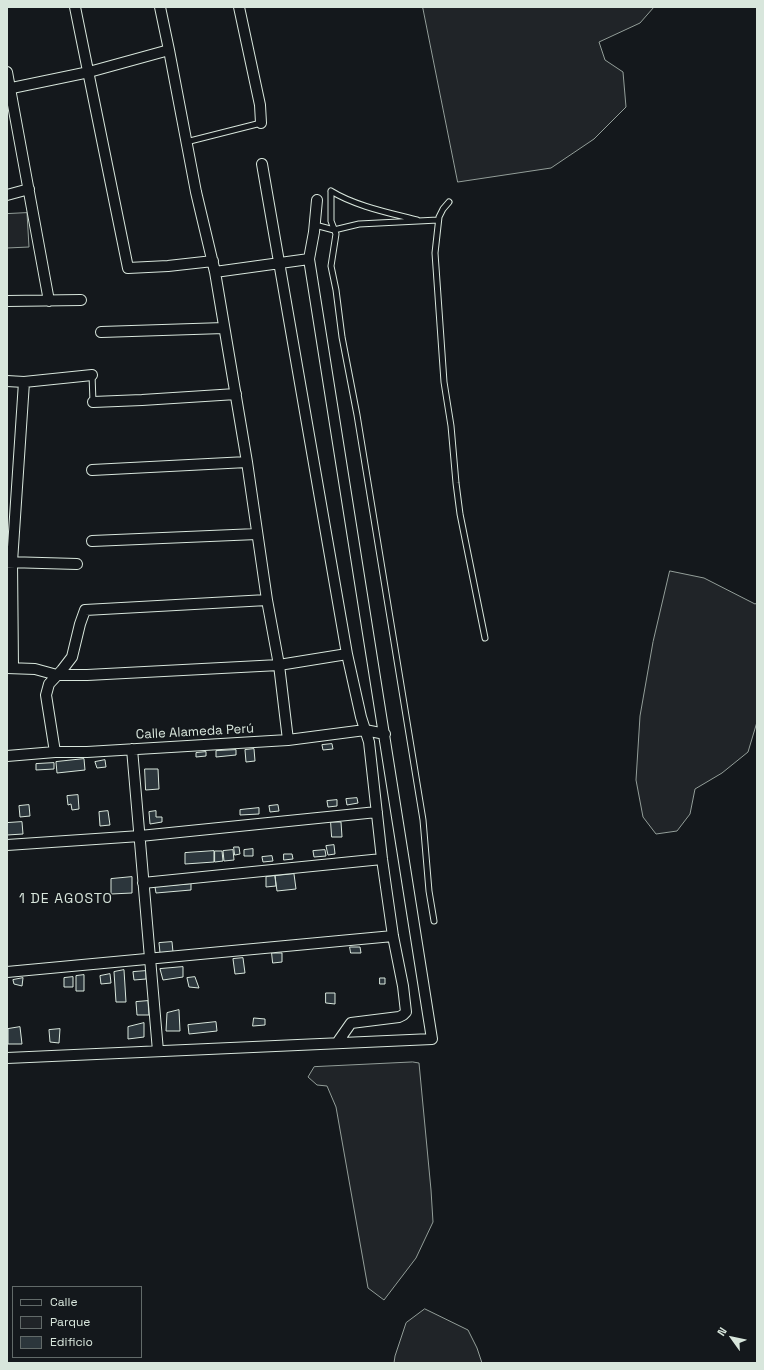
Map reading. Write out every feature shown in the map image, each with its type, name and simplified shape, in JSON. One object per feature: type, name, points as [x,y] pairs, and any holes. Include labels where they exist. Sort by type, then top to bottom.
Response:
[{"type":"street","points":[[75,7],[128,268],[168,266],[213,261]]},
{"type":"street","points":[[160,7],[196,192],[215,272],[247,462],[288,740]]},
{"type":"street","points":[[239,7],[260,106],[261,123]]},
{"type":"street","points":[[9,89],[89,72],[169,50]]},
{"type":"street","points":[[7,72],[49,301]]},
{"type":"street","points":[[262,164],[347,654],[361,717],[369,742],[382,859],[406,1012],[404,1015],[399,1017],[351,1023],[337,1043]]},
{"type":"street","points":[[7,195],[29,189]]},
{"type":"street","points":[[7,1058],[432,1039],[309,259],[315,225],[317,200]]},
{"type":"street","points":[[215,272],[309,259]]},
{"type":"street","points":[[7,301],[81,300]]},
{"type":"street","points":[[101,332],[224,328]]},
{"type":"street","points":[[7,381],[24,382],[92,375]]},
{"type":"street","points":[[24,382],[10,562],[10,667],[35,669],[57,675],[87,675],[278,665],[347,654]]},
{"type":"street","points":[[93,402],[236,394]]},
{"type":"street","points":[[92,470],[247,462]]},
{"type":"street","points":[[92,541],[257,534]]},
{"type":"street","points":[[10,562],[77,564]]},
{"type":"street","points":[[55,752],[46,695],[49,684],[72,657],[85,610],[267,600]]},
{"type":"street","name":"Calle Alameda Perú","points":[[7,756],[55,752],[288,740],[365,730],[385,734]]},
{"type":"street","points":[[132,749],[158,1051]]},
{"type":"street","points":[[7,845],[140,836],[377,812]]},
{"type":"street","points":[[143,882],[382,859]]},
{"type":"street","points":[[7,972],[393,936]]},
{"type":"lane","points":[[186,142],[261,123]]},
{"type":"lane","points":[[423,221],[389,213],[347,199],[331,191],[331,221],[336,234],[331,266],[336,290],[342,337],[357,415],[423,820],[429,890],[434,921]]},
{"type":"lane","points":[[449,202],[443,209],[438,220],[435,253],[444,382],[451,426],[460,514],[485,638]]},
{"type":"lane","points":[[315,225],[334,230],[358,224],[438,220]]},
{"type":"lane","points":[[92,375],[93,402]]},
{"type":"green space","points":[[423,7],[654,7],[640,23],[599,42],[605,60],[623,72],[626,107],[594,139],[551,168],[458,182]]},
{"type":"green space","points":[[27,213],[29,247],[7,248],[7,214]]},
{"type":"green space","points":[[670,571],[704,578],[755,604],[757,603],[757,722],[748,752],[722,773],[695,789],[690,814],[677,831],[656,834],[643,817],[636,780],[640,716],[653,642]]},
{"type":"green space","points":[[413,1062],[419,1063],[433,1222],[416,1258],[384,1300],[368,1288],[336,1107],[327,1086],[317,1085],[308,1077],[314,1067]]},
{"type":"green space","points":[[425,1309],[468,1330],[477,1348],[482,1363],[394,1363],[406,1323]]},
{"type":"building","points":[[332,744],[333,749],[323,750],[322,745]]},
{"type":"building","points":[[254,749],[255,761],[246,762],[245,750]]},
{"type":"building","points":[[236,750],[236,755],[216,757],[216,751]]},
{"type":"building","points":[[206,752],[206,756],[196,757],[196,753]]},
{"type":"building","points":[[84,759],[85,770],[57,773],[56,762]]},
{"type":"building","points":[[105,760],[106,767],[97,768],[95,762]]},
{"type":"building","points":[[54,763],[54,769],[36,770],[36,764]]},
{"type":"building","points":[[145,769],[158,769],[159,789],[146,790]]},
{"type":"building","points":[[78,795],[79,809],[72,810],[71,804],[68,805],[67,796]]},
{"type":"building","points":[[357,798],[358,803],[347,805],[346,799]]},
{"type":"building","points":[[337,800],[337,806],[328,807],[327,801]]},
{"type":"building","points":[[29,805],[30,816],[20,817],[19,806]]},
{"type":"building","points":[[278,805],[279,811],[270,812],[269,806]]},
{"type":"building","points":[[259,808],[259,814],[240,815],[240,810]]},
{"type":"building","points":[[108,811],[110,825],[100,826],[99,812]]},
{"type":"building","points":[[156,811],[156,817],[162,817],[162,822],[150,824],[149,812]]},
{"type":"building","points":[[22,822],[23,834],[7,835],[7,823]]},
{"type":"building","points":[[331,822],[341,822],[342,837],[332,837]]},
{"type":"building","points":[[334,845],[335,854],[328,855],[326,846]]},
{"type":"building","points":[[234,847],[239,847],[240,854],[235,855]]},
{"type":"building","points":[[253,849],[253,856],[244,856],[244,850]]},
{"type":"building","points":[[233,850],[234,860],[224,861],[223,851]]},
{"type":"building","points":[[325,850],[326,856],[314,857],[313,851]]},
{"type":"building","points":[[214,851],[214,862],[185,864],[185,853]]},
{"type":"building","points":[[215,851],[222,851],[223,861],[215,862]]},
{"type":"building","points":[[284,854],[292,854],[293,859],[284,860]]},
{"type":"building","points":[[272,856],[273,861],[263,862],[262,857]]},
{"type":"building","points":[[294,874],[296,889],[277,891],[275,876]]},
{"type":"building","points":[[275,876],[276,886],[266,887],[266,877]]},
{"type":"building","points":[[132,877],[132,893],[111,894],[111,879]]},
{"type":"building","points":[[191,884],[191,890],[156,893],[155,887]]},
{"type":"building","points":[[172,942],[173,952],[160,953],[159,943]]},
{"type":"building","points":[[350,947],[360,947],[361,953],[351,953]]},
{"type":"building","points":[[272,953],[282,953],[282,962],[273,963]]},
{"type":"building","points":[[243,958],[245,973],[235,974],[233,959]]},
{"type":"building","points":[[183,967],[183,977],[163,980],[160,969]]},
{"type":"building","points":[[124,970],[126,1002],[116,1002],[114,972]]},
{"type":"building","points":[[146,971],[146,979],[134,980],[133,972]]},
{"type":"building","points":[[110,974],[111,983],[101,984],[100,976]]},
{"type":"building","points":[[84,975],[84,991],[76,991],[76,976]]},
{"type":"building","points":[[73,977],[73,987],[64,987],[64,978]]},
{"type":"building","points":[[195,977],[199,988],[189,987],[187,978]]},
{"type":"building","points":[[23,978],[22,986],[14,984],[13,980]]},
{"type":"building","points":[[380,978],[385,978],[385,984],[380,984]]},
{"type":"building","points":[[326,993],[335,993],[335,1004],[326,1003]]},
{"type":"building","points":[[148,1001],[149,1015],[137,1015],[136,1002]]},
{"type":"building","points":[[179,1010],[180,1031],[166,1031],[167,1013]]},
{"type":"building","points":[[254,1018],[265,1019],[265,1025],[253,1026]]},
{"type":"building","points":[[216,1022],[217,1031],[189,1034],[188,1025]]},
{"type":"building","points":[[144,1023],[144,1037],[128,1039],[128,1027]]},
{"type":"building","points":[[20,1027],[22,1044],[8,1044],[8,1029]]},
{"type":"building","points":[[60,1029],[59,1043],[50,1042],[49,1030]]},
{"type":"district","name":"1 DE AGOSTO","points":[[66,899]]}]
